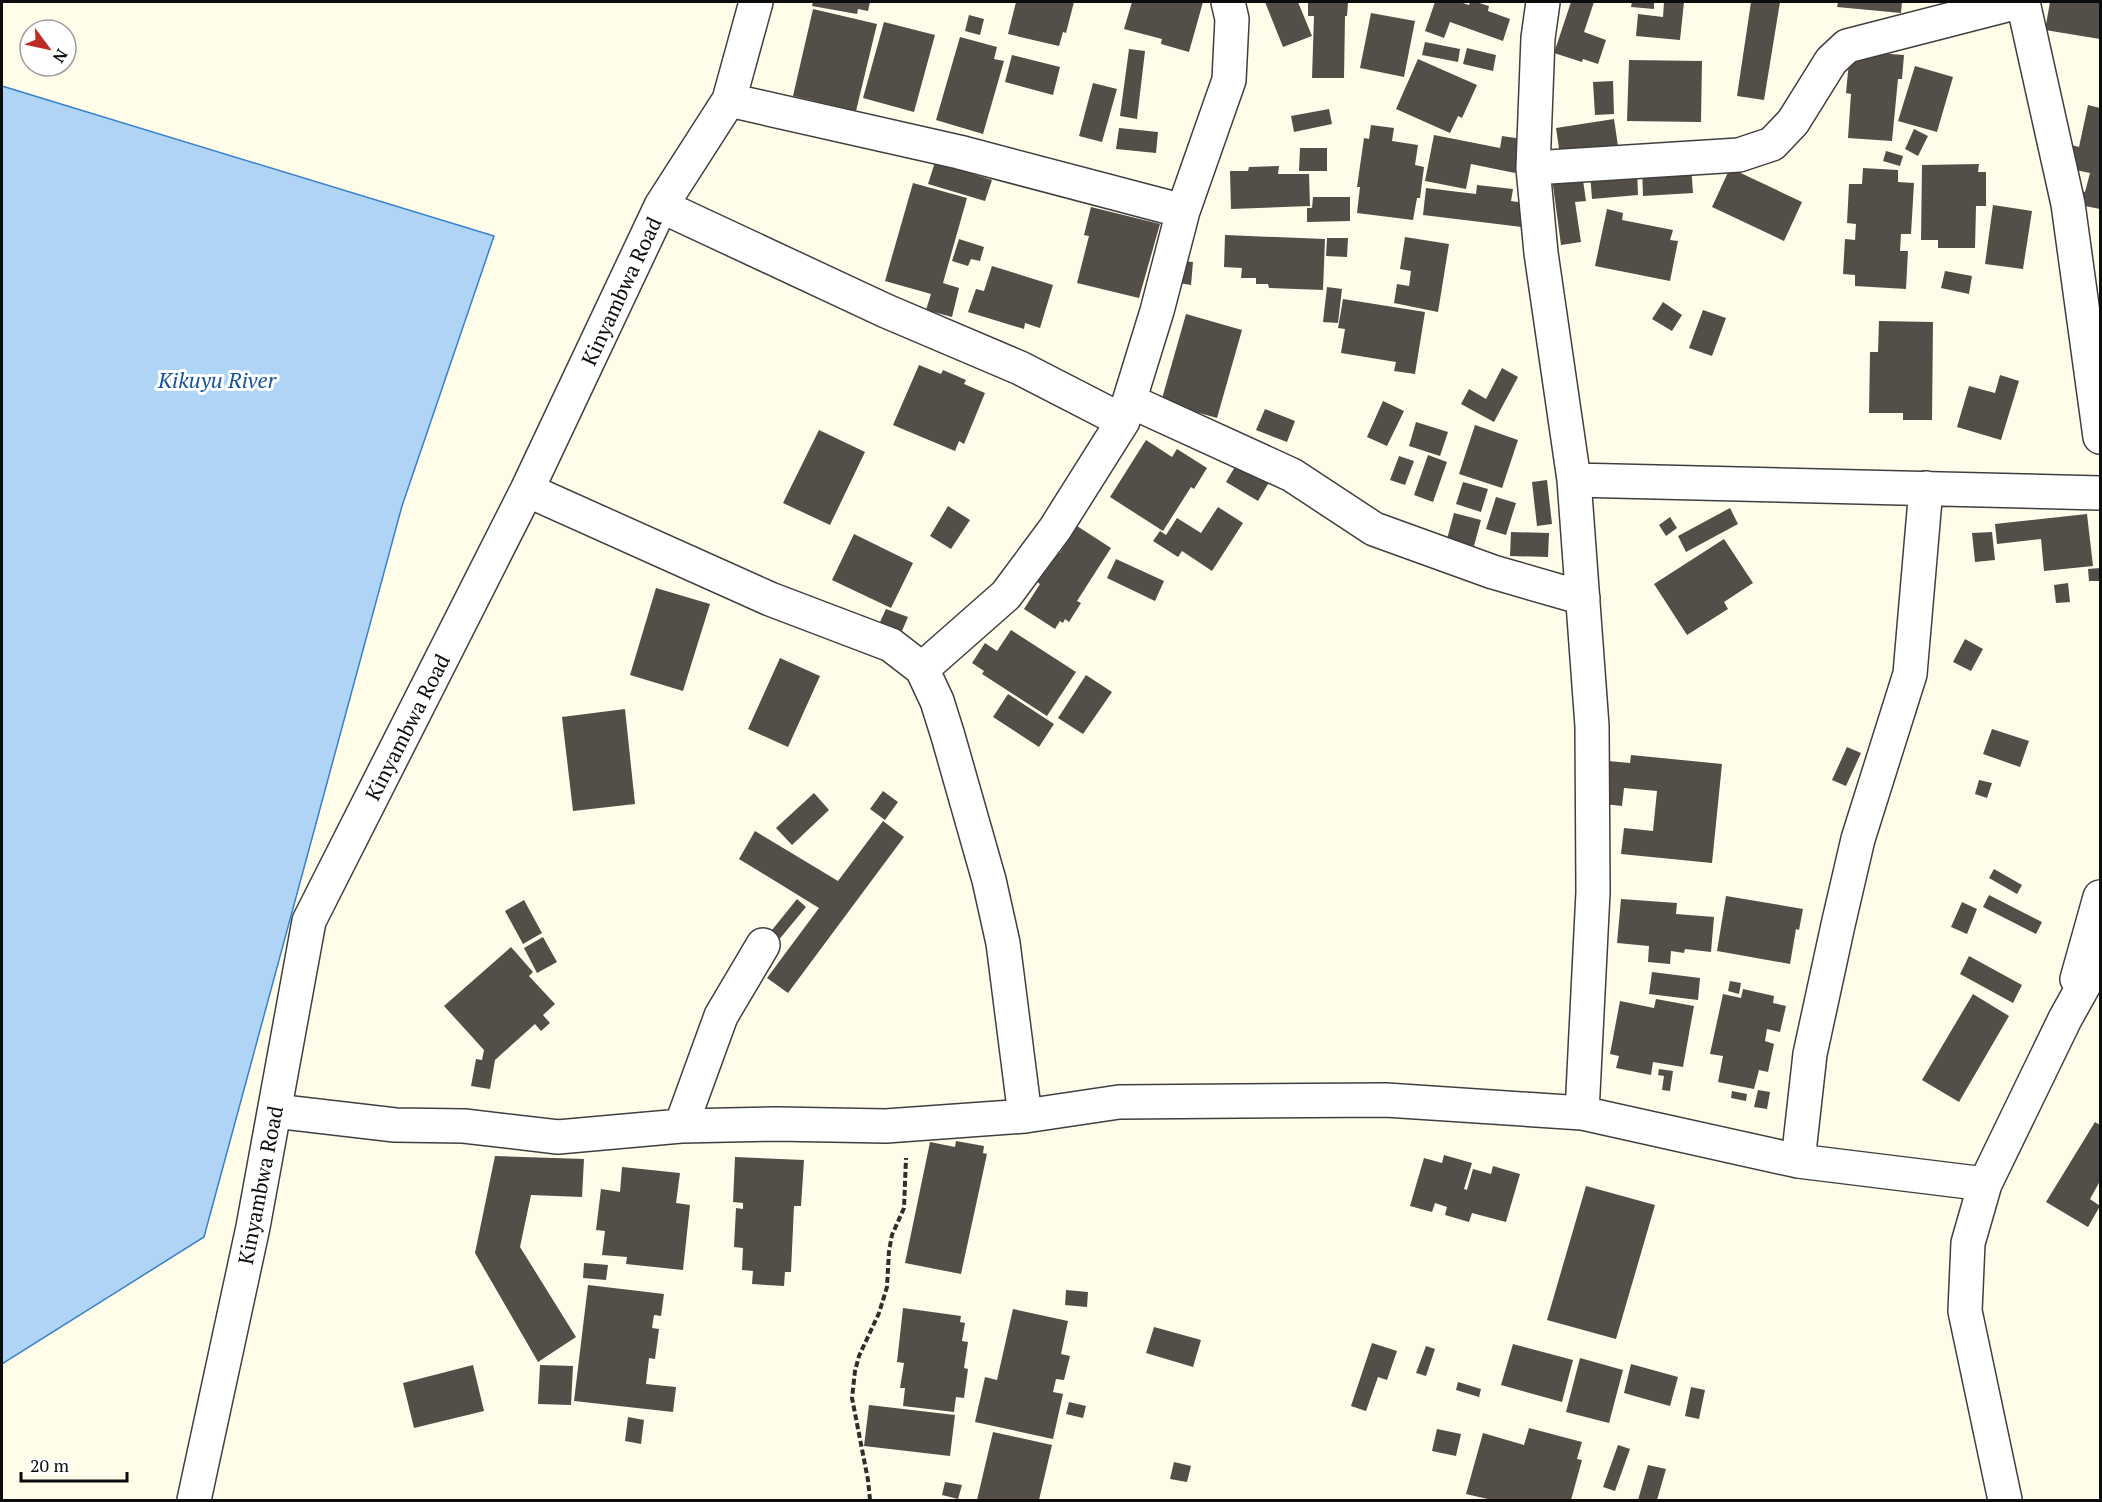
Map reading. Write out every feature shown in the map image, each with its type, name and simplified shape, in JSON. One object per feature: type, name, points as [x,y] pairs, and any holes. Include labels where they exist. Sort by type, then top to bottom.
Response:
[{"type":"street","name":"Kinyambwa Road","points":[[194,1500],[253,1227],[309,921],[527,490],[661,206],[729,100],[756,2]]},
{"type":"street","points":[[922,669],[1006,595],[1054,529],[1126,411],[1157,311],[1183,211],[1229,80],[1232,19],[1228,2]]},
{"type":"street","points":[[1543,2],[1538,38],[1533,168],[1541,254],[1574,480],[1592,726],[1593,892],[1582,1113]]},
{"type":"street","points":[[1533,168],[1739,155],[1772,144],[1793,122],[1831,61],[1847,46],[2018,2]]},
{"type":"street","points":[[2023,2],[2068,204],[2100,437]]},
{"type":"street","points":[[729,100],[959,152],[1183,211]]},
{"type":"street","points":[[661,206],[886,311],[1126,411],[1292,475],[1374,529],[1493,572],[1583,598]]},
{"type":"street","points":[[1574,480],[2100,493]]},
{"type":"street","points":[[1798,1161],[1810,1054],[1858,839],[1910,674],[1926,488]]},
{"type":"street","points":[[527,490],[770,599],[891,645],[922,669],[937,701],[989,880],[1003,943],[1025,1116]]},
{"type":"street","points":[[2065,1018],[2100,897]]},
{"type":"street","points":[[681,1126],[721,1016],[763,945]]},
{"type":"street","points":[[2005,1500],[1965,1311],[1968,1243],[1985,1184],[2065,1018],[2100,956]]},
{"type":"street","points":[[275,1111],[395,1125],[464,1126],[558,1137],[681,1126],[776,1124],[886,1126],[1025,1116],[1119,1102],[1374,1100],[1582,1113],[1798,1161],[1985,1184]]},
{"type":"path","points":[[870,1500],[852,1398],[859,1356],[879,1313],[887,1287],[892,1235],[904,1208],[909,1124]]},
{"type":"water","name":"Kikuyu River","points":[[2,86],[494,236],[402,506],[204,1237],[2,1364]]},
{"type":"building","points":[[813,2],[870,2],[868,11],[858,9],[857,14],[812,6]]},
{"type":"building","points":[[1016,2],[1074,2],[1066,33],[1063,32],[1059,46],[1008,34]]},
{"type":"building","points":[[1132,2],[1203,2],[1189,52],[1161,44],[1162,39],[1124,29]]},
{"type":"building","points":[[1265,2],[1298,2],[1312,36],[1283,47]]},
{"type":"building","points":[[1308,2],[1348,2],[1347,16],[1345,16],[1344,78],[1312,78],[1314,16],[1308,16]]},
{"type":"building","points":[[1435,2],[1460,2],[1469,5],[1470,2],[1476,2],[1489,6],[1488,11],[1510,19],[1503,41],[1450,22],[1444,38],[1425,31]]},
{"type":"building","points":[[1571,2],[1594,2],[1584,32],[1606,40],[1598,64],[1583,59],[1582,62],[1554,53]]},
{"type":"building","points":[[1632,2],[1654,2],[1654,9],[1631,7]]},
{"type":"building","points":[[1664,2],[1684,2],[1680,40],[1636,36],[1638,14],[1663,17]]},
{"type":"building","points":[[1751,2],[1780,2],[1764,100],[1737,96]]},
{"type":"building","points":[[1838,2],[1902,2],[1901,13],[1837,7]]},
{"type":"building","points":[[2050,2],[2100,2],[2100,39],[2045,30]]},
{"type":"building","points":[[813,9],[877,24],[856,111],[793,96]]},
{"type":"building","points":[[1371,13],[1415,21],[1404,77],[1360,68]]},
{"type":"building","points":[[969,15],[984,19],[980,35],[965,31]]},
{"type":"building","points":[[884,22],[935,35],[914,112],[863,98]]},
{"type":"building","points":[[960,37],[997,47],[994,59],[1004,61],[983,134],[936,120]]},
{"type":"building","points":[[1425,42],[1460,49],[1458,62],[1422,55]]},
{"type":"building","points":[[1467,48],[1496,55],[1493,71],[1463,64]]},
{"type":"building","points":[[1129,49],[1145,51],[1137,119],[1120,116]]},
{"type":"building","points":[[1850,51],[1904,55],[1902,79],[1898,79],[1892,141],[1848,138],[1851,94],[1846,93]]},
{"type":"building","points":[[1012,55],[1060,67],[1053,95],[1005,82]]},
{"type":"building","points":[[1418,59],[1477,85],[1462,118],[1458,116],[1450,133],[1396,109]]},
{"type":"building","points":[[1629,60],[1702,61],[1701,122],[1627,121]]},
{"type":"building","points":[[1915,66],[1953,77],[1937,132],[1898,121]]},
{"type":"building","points":[[1613,81],[1614,114],[1595,115],[1593,82]]},
{"type":"building","points":[[1093,83],[1117,89],[1102,142],[1079,136]]},
{"type":"building","points":[[2088,105],[2100,108],[2100,209],[2075,204],[2078,190],[2085,192],[2090,173],[2066,168],[2071,145],[2079,147]]},
{"type":"building","points":[[1329,109],[1332,124],[1294,132],[1291,116]]},
{"type":"building","points":[[1614,119],[1618,146],[1560,155],[1556,128]]},
{"type":"building","points":[[1371,125],[1394,128],[1392,141],[1418,145],[1415,165],[1424,167],[1420,198],[1417,198],[1413,220],[1357,213],[1360,187],[1357,187],[1364,138],[1369,139]]},
{"type":"building","points":[[1119,128],[1158,132],[1156,153],[1116,149]]},
{"type":"building","points":[[1914,129],[1928,136],[1918,156],[1905,149]]},
{"type":"building","points":[[1434,135],[1500,148],[1502,136],[1522,139],[1515,173],[1471,164],[1466,189],[1425,181]]},
{"type":"building","points":[[1300,148],[1327,148],[1327,171],[1299,171]]},
{"type":"building","points":[[1886,151],[1903,156],[1900,166],[1883,161]]},
{"type":"building","points":[[935,162],[992,180],[985,201],[928,184]]},
{"type":"building","points":[[1979,164],[1978,172],[1986,172],[1986,206],[1976,206],[1975,248],[1938,248],[1938,240],[1921,240],[1922,165]]},
{"type":"building","points":[[1691,165],[1693,193],[1643,196],[1642,168]]},
{"type":"building","points":[[1279,166],[1278,174],[1309,174],[1310,206],[1231,209],[1230,171],[1248,171],[1249,167]]},
{"type":"building","points":[[1730,168],[1802,202],[1784,241],[1712,207]]},
{"type":"building","points":[[1863,168],[1898,170],[1898,182],[1914,183],[1911,234],[1901,234],[1900,251],[1908,251],[1906,289],[1855,286],[1855,275],[1843,274],[1845,239],[1855,240],[1856,224],[1847,223],[1849,184],[1862,184]]},
{"type":"building","points":[[1637,170],[1638,195],[1592,199],[1590,174]]},
{"type":"building","points":[[1582,173],[1586,201],[1575,202],[1581,242],[1561,245],[1552,178]]},
{"type":"building","points":[[913,183],[967,198],[943,283],[959,288],[952,317],[926,310],[931,294],[885,281]]},
{"type":"building","points":[[1477,185],[1513,189],[1511,201],[1525,203],[1522,227],[1423,215],[1426,188],[1476,194]]},
{"type":"building","points":[[1313,197],[1350,197],[1350,221],[1307,222],[1307,208],[1312,208]]},
{"type":"building","points":[[1993,205],[2032,211],[2023,269],[1985,264]]},
{"type":"building","points":[[1091,207],[1160,224],[1139,298],[1077,283],[1089,236],[1084,235]]},
{"type":"building","points":[[1607,209],[1623,213],[1622,220],[1673,230],[1670,240],[1678,241],[1670,281],[1595,266]]},
{"type":"building","points":[[1225,235],[1325,239],[1323,290],[1269,288],[1268,284],[1256,284],[1256,278],[1241,278],[1242,268],[1224,267]]},
{"type":"building","points":[[1405,237],[1449,244],[1438,312],[1394,303],[1397,284],[1409,286],[1411,271],[1400,269]]},
{"type":"building","points":[[1327,238],[1348,238],[1347,257],[1326,256]]},
{"type":"building","points":[[959,239],[984,247],[980,261],[971,259],[968,266],[952,261]]},
{"type":"building","points":[[1181,261],[1193,262],[1191,285],[1179,283]]},
{"type":"building","points":[[992,266],[1053,285],[1040,328],[1025,323],[1024,329],[968,312],[976,289],[984,291]]},
{"type":"building","points":[[1945,271],[1972,276],[1969,294],[1941,288]]},
{"type":"building","points":[[1327,287],[1342,289],[1338,323],[1323,322]]},
{"type":"building","points":[[1343,299],[1425,312],[1415,374],[1394,371],[1396,362],[1341,353],[1345,329],[1338,328]]},
{"type":"building","points":[[1663,302],[1682,315],[1672,331],[1652,319]]},
{"type":"building","points":[[1703,310],[1726,318],[1712,356],[1689,348]]},
{"type":"building","points":[[1186,314],[1242,330],[1217,418],[1161,402]]},
{"type":"building","points":[[1879,321],[1933,322],[1932,420],[1903,420],[1903,413],[1869,413],[1870,352],[1878,352]]},
{"type":"building","points":[[919,365],[941,374],[943,370],[966,380],[964,384],[985,393],[964,444],[959,441],[955,451],[893,425]]},
{"type":"building","points":[[1502,368],[1518,377],[1494,422],[1461,404],[1469,389],[1486,399]]},
{"type":"building","points":[[2000,375],[2019,381],[2001,440],[1957,427],[1969,386],[1995,393]]},
{"type":"building","points":[[1383,401],[1404,411],[1387,446],[1367,437]]},
{"type":"building","points":[[1265,409],[1295,421],[1287,442],[1256,430]]},
{"type":"building","points":[[1416,422],[1448,432],[1440,456],[1409,446]]},
{"type":"building","points":[[1475,425],[1518,440],[1502,488],[1459,474]]},
{"type":"building","points":[[819,430],[865,452],[830,525],[783,503]]},
{"type":"building","points":[[1146,440],[1172,457],[1177,449],[1207,468],[1194,489],[1191,487],[1163,531],[1110,497]]},
{"type":"building","points":[[1428,455],[1447,462],[1433,502],[1414,495]]},
{"type":"building","points":[[1399,456],[1414,461],[1405,485],[1390,480]]},
{"type":"building","points":[[1239,460],[1271,479],[1258,501],[1226,482]]},
{"type":"building","points":[[1547,480],[1552,524],[1537,526],[1532,482]]},
{"type":"building","points":[[1463,482],[1488,489],[1481,512],[1456,504]]},
{"type":"building","points":[[1496,497],[1516,503],[1506,535],[1486,529]]},
{"type":"building","points":[[948,506],[970,520],[951,549],[930,536]]},
{"type":"building","points":[[1218,507],[1243,523],[1212,571],[1182,551],[1178,557],[1153,541],[1160,531],[1166,535],[1177,518],[1201,533]]},
{"type":"building","points":[[1730,508],[1738,524],[1686,552],[1678,536]]},
{"type":"building","points":[[1454,513],[1481,520],[1474,546],[1447,539]]},
{"type":"building","points":[[2087,514],[2093,566],[2044,571],[2041,539],[1997,544],[1995,524]]},
{"type":"building","points":[[1670,517],[1677,528],[1666,536],[1659,525]]},
{"type":"building","points":[[1077,526],[1111,548],[1077,601],[1081,603],[1069,622],[1065,619],[1063,623],[1060,621],[1055,629],[1024,609],[1040,584],[1034,580],[1054,549],[1060,553]]},
{"type":"building","points":[[1511,532],[1549,533],[1548,557],[1510,556]]},
{"type":"building","points":[[1992,532],[1995,560],[1975,562],[1972,533]]},
{"type":"building","points":[[854,534],[913,563],[891,608],[832,580]]},
{"type":"building","points":[[1724,539],[1753,583],[1724,602],[1728,609],[1687,635],[1654,584]]},
{"type":"building","points":[[1116,559],[1164,581],[1155,601],[1107,578]]},
{"type":"building","points":[[2100,568],[2100,581],[2089,581],[2088,569]]},
{"type":"building","points":[[2068,583],[2070,602],[2056,603],[2054,585]]},
{"type":"building","points":[[656,588],[710,604],[683,691],[630,675]]},
{"type":"building","points":[[886,609],[908,617],[902,631],[880,622]]},
{"type":"building","points":[[1011,630],[1076,672],[1047,716],[982,674],[984,671],[972,663],[985,643],[997,651]]},
{"type":"building","points":[[1965,639],[1983,649],[1971,671],[1953,662]]},
{"type":"building","points":[[780,658],[820,676],[788,747],[748,729]]},
{"type":"building","points":[[1086,675],[1112,692],[1083,734],[1058,718]]},
{"type":"building","points":[[1008,694],[1054,724],[1039,747],[993,717]]},
{"type":"building","points":[[625,709],[635,804],[573,811],[562,717]]},
{"type":"building","points":[[1992,729],[2029,741],[2020,767],[1983,754]]},
{"type":"building","points":[[1847,747],[1861,753],[1846,786],[1832,780]]},
{"type":"building","points":[[1631,755],[1722,764],[1712,863],[1621,854],[1624,828],[1653,831],[1657,791],[1624,788],[1622,806],[1604,804],[1608,761],[1630,763]]},
{"type":"building","points":[[1979,780],[1992,783],[1987,798],[1975,794]]},
{"type":"building","points":[[883,791],[898,802],[885,820],[870,809]]},
{"type":"building","points":[[814,793],[829,810],[792,845],[776,828]]},
{"type":"building","points":[[883,821],[904,837],[788,993],[767,978],[819,908],[739,859],[755,831],[838,881]]},
{"type":"building","points":[[1994,869],[2022,885],[2017,894],[1989,878]]},
{"type":"building","points":[[1989,895],[2042,922],[2036,934],[1983,907]]},
{"type":"building","points":[[1726,896],[1803,909],[1799,930],[1796,929],[1790,964],[1717,951]]},
{"type":"building","points":[[797,899],[806,907],[777,942],[768,935]]},
{"type":"building","points":[[1621,899],[1677,903],[1676,914],[1714,917],[1711,952],[1685,949],[1684,953],[1671,951],[1670,964],[1648,962],[1649,946],[1617,943]]},
{"type":"building","points":[[524,900],[542,933],[523,944],[505,911]]},
{"type":"building","points":[[1962,902],[1977,909],[1967,934],[1951,927]]},
{"type":"building","points":[[543,937],[557,962],[537,973],[524,948]]},
{"type":"building","points":[[511,947],[533,972],[529,976],[555,1004],[543,1015],[550,1023],[541,1031],[535,1024],[495,1060],[490,1089],[471,1086],[476,1059],[482,1060],[484,1050],[444,1006]]},
{"type":"building","points":[[1969,956],[2022,985],[2013,1003],[1960,974]]},
{"type":"building","points":[[1652,972],[1700,978],[1698,1000],[1649,994]]},
{"type":"building","points":[[1730,981],[1741,983],[1739,994],[1728,991]]},
{"type":"building","points":[[1743,989],[1774,996],[1773,1003],[1786,1006],[1780,1032],[1767,1029],[1765,1041],[1774,1044],[1768,1072],[1759,1070],[1754,1089],[1718,1082],[1723,1056],[1710,1054],[1723,994],[1741,998]]},
{"type":"building","points":[[1973,994],[2009,1016],[1959,1102],[1922,1080]]},
{"type":"building","points":[[1656,999],[1694,1006],[1683,1067],[1653,1062],[1651,1075],[1616,1068],[1619,1056],[1610,1054],[1620,1001],[1654,1008]]},
{"type":"building","points":[[1659,1069],[1673,1071],[1670,1091],[1662,1090],[1664,1076],[1658,1075]]},
{"type":"building","points":[[1758,1090],[1770,1092],[1767,1109],[1754,1107]]},
{"type":"building","points":[[1732,1091],[1747,1094],[1746,1101],[1731,1098]]},
{"type":"building","points":[[2095,1122],[2100,1125],[2100,1181],[2090,1199],[2100,1206],[2088,1227],[2046,1202]]},
{"type":"building","points":[[956,1141],[984,1146],[983,1153],[987,1154],[961,1274],[905,1263],[930,1142],[955,1147]]},
{"type":"building","points":[[1444,1155],[1472,1163],[1464,1189],[1467,1190],[1473,1169],[1491,1174],[1493,1166],[1520,1174],[1506,1222],[1472,1213],[1469,1222],[1445,1215],[1447,1207],[1435,1203],[1432,1212],[1410,1206],[1424,1158],[1442,1163]]},
{"type":"building","points":[[495,1156],[584,1159],[582,1197],[531,1195],[520,1247],[576,1337],[538,1362],[475,1253]]},
{"type":"building","points":[[735,1157],[804,1160],[801,1206],[794,1206],[791,1272],[785,1272],[784,1286],[752,1284],[753,1271],[742,1270],[743,1248],[734,1247],[736,1208],[743,1209],[743,1203],[733,1202]]},
{"type":"building","points":[[622,1167],[680,1173],[676,1203],[690,1205],[683,1270],[626,1264],[627,1257],[602,1255],[605,1231],[596,1230],[601,1189],[620,1192]]},
{"type":"building","points":[[1586,1186],[1655,1205],[1616,1339],[1547,1320]]},
{"type":"building","points":[[584,1263],[608,1265],[606,1280],[583,1278]]},
{"type":"building","points":[[588,1285],[664,1294],[661,1316],[654,1315],[652,1328],[659,1329],[655,1359],[649,1358],[646,1384],[676,1387],[673,1412],[574,1401]]},
{"type":"building","points":[[1066,1290],[1088,1292],[1087,1307],[1065,1305]]},
{"type":"building","points":[[903,1308],[961,1316],[960,1322],[965,1323],[962,1341],[968,1342],[964,1368],[968,1369],[964,1398],[956,1397],[954,1412],[903,1406],[905,1388],[900,1388],[904,1363],[897,1362]]},
{"type":"building","points":[[1013,1309],[1068,1321],[1061,1354],[1070,1356],[1064,1380],[1056,1379],[1053,1392],[1063,1394],[1053,1439],[975,1422],[985,1377],[997,1380]]},
{"type":"building","points":[[1154,1327],[1201,1340],[1193,1367],[1146,1353]]},
{"type":"building","points":[[1372,1343],[1397,1351],[1387,1380],[1378,1377],[1366,1411],[1351,1406]]},
{"type":"building","points":[[1513,1344],[1573,1360],[1562,1402],[1501,1385]]},
{"type":"building","points":[[1426,1346],[1435,1349],[1426,1376],[1416,1373]]},
{"type":"building","points":[[1580,1358],[1623,1370],[1609,1423],[1566,1412]]},
{"type":"building","points":[[1631,1364],[1678,1377],[1670,1406],[1624,1393]]},
{"type":"building","points":[[473,1365],[484,1411],[414,1428],[403,1383]]},
{"type":"building","points":[[540,1365],[573,1366],[571,1405],[538,1404]]},
{"type":"building","points":[[1458,1382],[1481,1389],[1479,1397],[1456,1390]]},
{"type":"building","points":[[1691,1387],[1705,1390],[1699,1419],[1685,1416]]},
{"type":"building","points":[[1069,1402],[1086,1406],[1083,1418],[1066,1414]]},
{"type":"building","points":[[869,1405],[955,1415],[950,1456],[864,1446]]},
{"type":"building","points":[[628,1417],[644,1420],[641,1444],[625,1441]]},
{"type":"building","points":[[1529,1428],[1582,1442],[1577,1459],[1582,1460],[1571,1500],[1492,1500],[1466,1494],[1483,1433],[1524,1445]]},
{"type":"building","points":[[1437,1429],[1461,1434],[1456,1456],[1432,1451]]},
{"type":"building","points":[[993,1432],[1052,1445],[1039,1500],[977,1500]]},
{"type":"building","points":[[1618,1445],[1630,1449],[1615,1491],[1603,1487]]},
{"type":"building","points":[[1174,1462],[1191,1466],[1187,1482],[1170,1479]]},
{"type":"building","points":[[1648,1465],[1666,1469],[1657,1500],[1638,1500]]},
{"type":"building","points":[[945,1482],[962,1485],[958,1499],[942,1495]]}]
